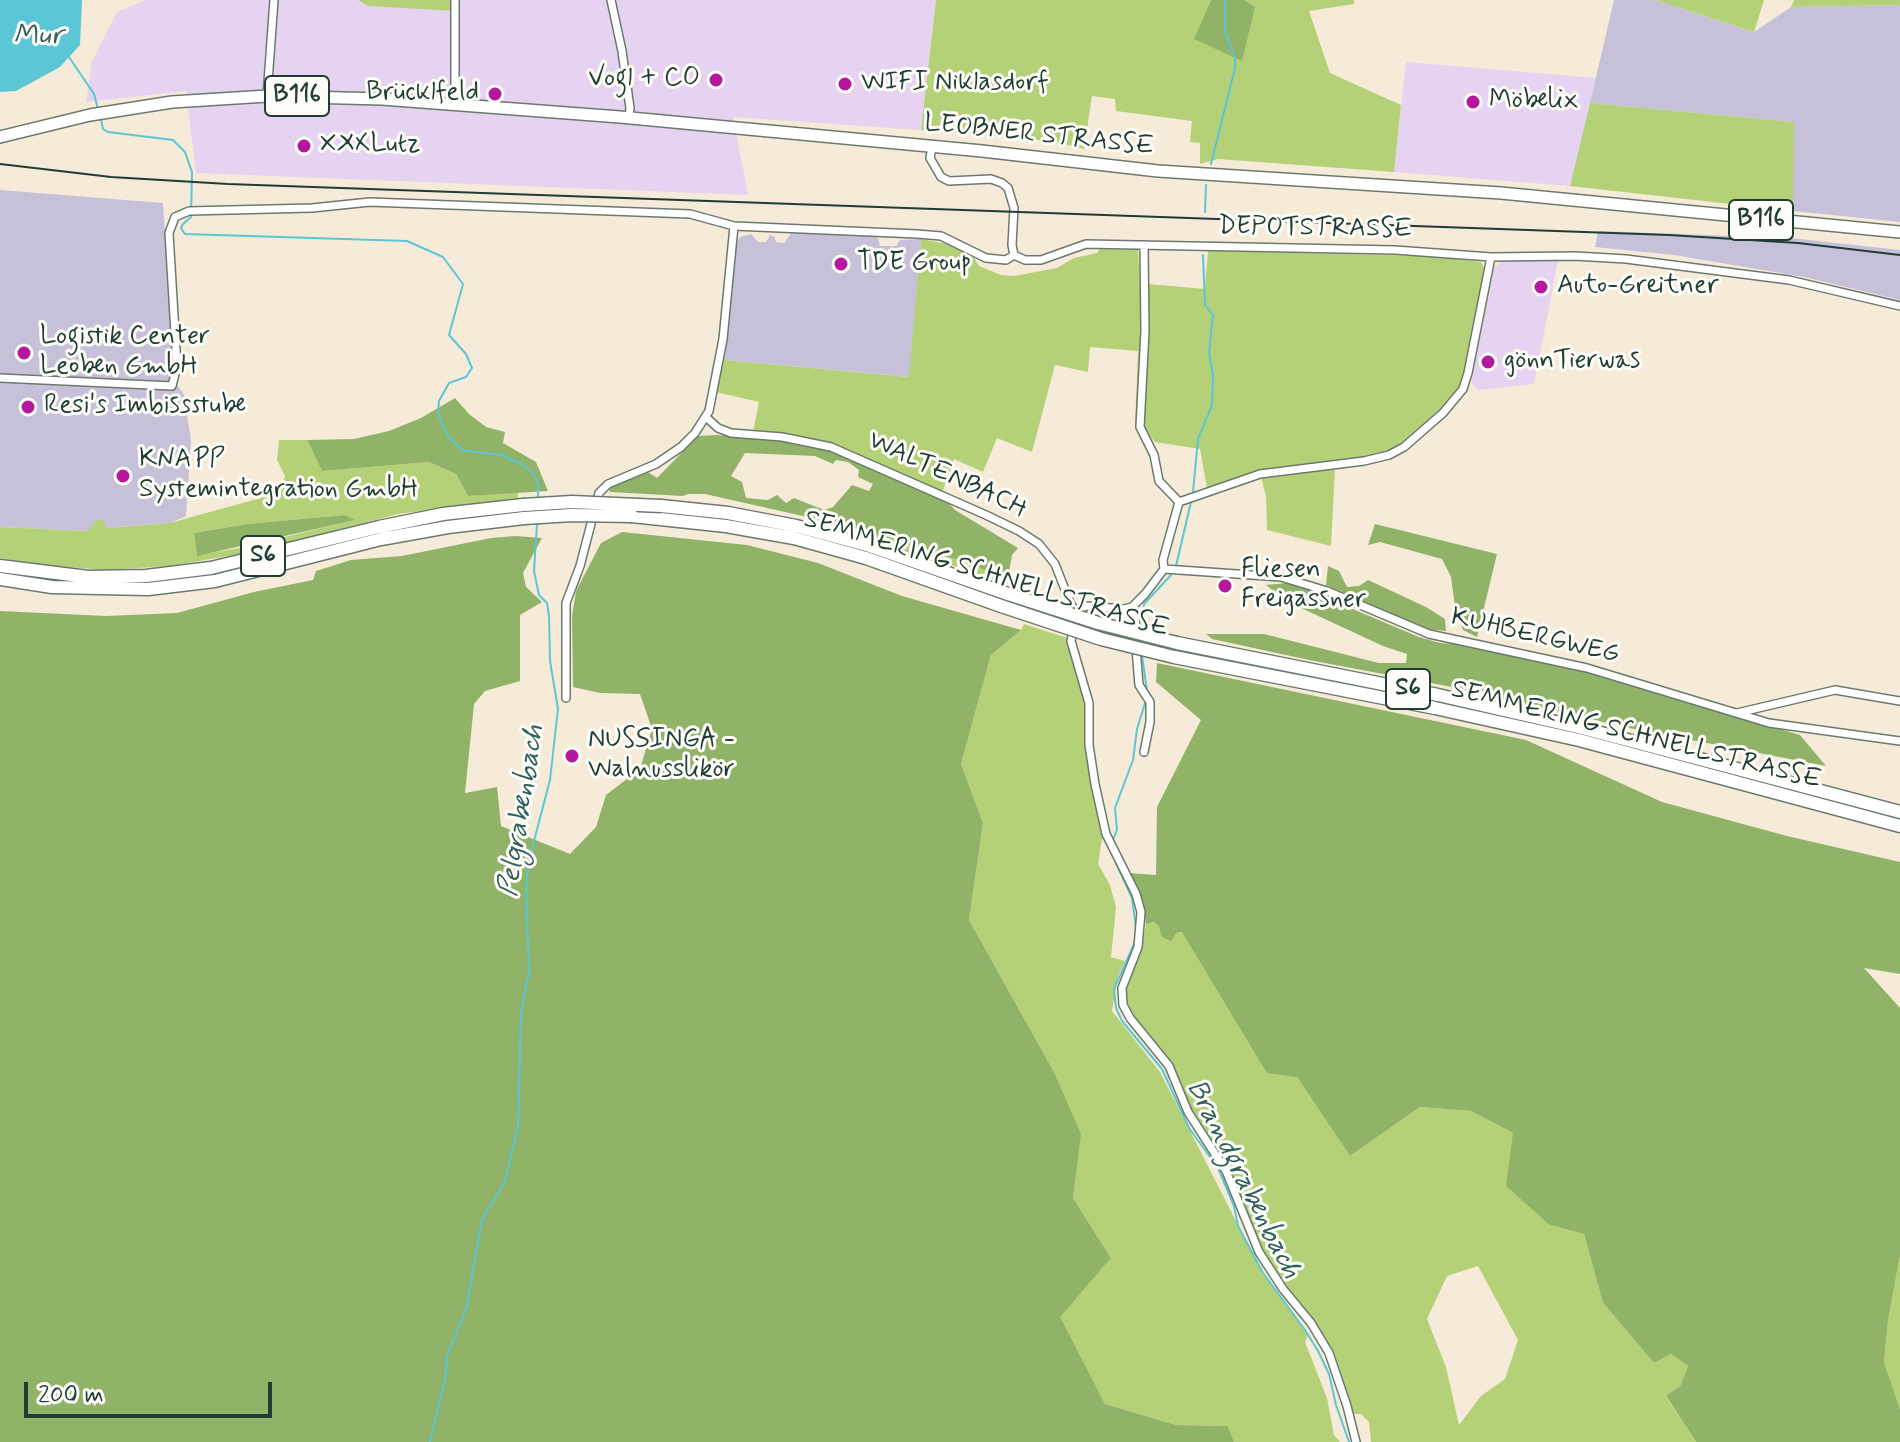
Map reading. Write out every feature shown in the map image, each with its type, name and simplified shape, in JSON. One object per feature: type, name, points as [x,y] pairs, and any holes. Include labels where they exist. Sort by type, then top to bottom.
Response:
[{"type":"highway","name":"SEMMERING SCHNELLSTRASSE","points":[[0,579],[52,587],[148,589],[215,581],[381,539],[572,502],[728,513],[796,526],[870,546],[1101,639],[1174,657],[1435,708],[1579,740],[1900,826]]},
{"type":"highway","name":"SEMMERING SCHNELLSTRASSE","points":[[0,566],[88,577],[146,576],[211,568],[430,516],[523,511],[632,516],[726,526],[794,538],[1006,600],[1177,643],[1438,695],[1582,728],[1900,812]]},
{"type":"main road","name":"LEOBNER STRASSE","points":[[0,137],[99,114],[172,102],[321,96],[455,103],[629,118],[1158,171],[1501,193],[1900,232]]},
{"type":"street","points":[[267,96],[274,0]]},
{"type":"street","points":[[455,0],[455,103]]},
{"type":"street","points":[[611,0],[622,51],[629,118]]},
{"type":"street","points":[[932,147],[930,158],[941,177],[949,181],[991,179],[1008,188],[1014,208],[1014,255]]},
{"type":"street","name":"DEPOTSTRASSE","points":[[0,378],[172,386],[177,366],[169,233],[175,217],[191,211],[393,202],[690,214],[734,226],[941,236],[986,258],[1006,260],[1014,255],[1025,260],[1041,260],[1086,244],[1395,250],[1491,257],[1575,256],[1665,262],[1789,280],[1900,306]]},
{"type":"street","points":[[566,698],[566,603],[580,566],[599,493],[620,478],[666,459],[707,418],[723,339],[734,226]]},
{"type":"street","points":[[1144,245],[1145,331],[1140,427],[1154,455],[1159,481],[1179,502]]},
{"type":"street","points":[[1179,502],[1260,474],[1364,461],[1389,455],[1404,447],[1443,413],[1463,389],[1473,354],[1491,257]]},
{"type":"street","name":"WALTENBACH","points":[[707,418],[718,428],[731,433],[782,437],[831,447],[1019,531],[1047,553],[1076,611]]},
{"type":"street","points":[[1179,502],[1163,560],[1164,569],[1132,607],[1117,610],[1086,606],[1076,611],[1071,641],[1089,703],[1089,745],[1106,834],[1136,894],[1141,912],[1138,947],[1122,988],[1123,1005],[1169,1066],[1188,1112],[1226,1171],[1259,1252],[1329,1353],[1356,1442]]},
{"type":"street","name":"KUHBERGWEG","points":[[1164,569],[1281,577],[1327,591],[1429,634],[1587,668],[1769,723],[1900,741]]},
{"type":"street","points":[[1132,607],[1136,618],[1139,685],[1150,702],[1144,752]]},
{"type":"street","points":[[1735,713],[1835,690],[1900,701]]},
{"type":"shaded area","points":[[146,0],[358,0],[369,6],[455,0],[936,0],[921,130],[733,117],[748,195],[196,173],[186,91],[86,102],[92,62],[117,12]]},
{"type":"shaded area","points":[[1614,0],[1655,0],[1754,32],[1791,7],[1900,5],[1900,222],[1793,211],[1793,122],[1590,103]]},
{"type":"shaded area","points":[[1406,62],[1596,78],[1570,186],[1394,172]]},
{"type":"shaded area","points":[[0,190],[163,203],[175,381],[184,395],[191,440],[186,516],[170,523],[105,528],[104,520],[95,522],[89,531],[0,527]]},
{"type":"shaded area","points":[[1598,231],[1791,238],[1900,250],[1900,300],[1804,277],[1674,255],[1595,247]]},
{"type":"shaded area","points":[[792,232],[871,235],[878,238],[880,246],[896,246],[900,240],[921,239],[910,377],[724,360],[734,246],[740,237],[751,234],[758,242],[766,242],[770,235],[776,242],[784,243]]},
{"type":"shaded area","points":[[1502,261],[1558,261],[1534,384],[1478,390],[1471,382],[1494,268]]},
{"type":"green space","points":[[358,0],[455,0],[455,11],[368,6]]},
{"type":"green space","points":[[936,0],[1211,0],[1195,39],[1255,8],[1244,0],[1354,0],[1354,4],[1309,11],[1330,73],[1401,105],[1394,172],[1218,159],[1200,164],[1200,143],[1190,142],[1192,121],[1116,111],[1115,99],[1092,96],[1084,149],[1051,141],[921,130]]},
{"type":"green space","points":[[1211,0],[1244,0],[1255,7],[1242,61],[1194,39]]},
{"type":"green space","points":[[1655,0],[1764,0],[1754,32]]},
{"type":"green space","points":[[1794,0],[1900,0],[1900,5],[1791,7]]},
{"type":"green space","points":[[1590,103],[1794,122],[1793,211],[1570,186]]},
{"type":"green space","points":[[921,239],[952,245],[974,258],[979,266],[1001,275],[1014,276],[1057,268],[1074,258],[1097,253],[1100,249],[1138,250],[1142,323],[1137,423],[1135,425],[1138,351],[1090,347],[1088,372],[1055,365],[1032,452],[997,438],[983,472],[954,459],[942,493],[821,440],[753,432],[759,402],[716,392],[724,360],[909,377]]},
{"type":"green space","points":[[1208,251],[1432,256],[1481,262],[1486,271],[1460,386],[1431,420],[1387,452],[1259,471],[1207,488],[1200,449],[1155,442],[1143,428],[1148,284],[1205,289]]},
{"type":"green space","points":[[455,398],[486,427],[505,432],[503,443],[536,462],[548,491],[468,496],[456,474],[429,462],[322,471],[307,440],[354,439],[389,431],[421,418]]},
{"type":"green space","points":[[717,435],[814,445],[858,460],[944,498],[955,510],[1018,548],[1012,555],[1007,584],[993,579],[985,570],[856,528],[705,494],[683,496],[610,492],[609,486],[641,473],[648,472],[657,478],[698,436]],"holes":[[[745,453],[815,456],[833,464],[836,460],[848,462],[859,470],[858,477],[873,484],[869,491],[852,485],[833,507],[824,510],[794,498],[786,503],[777,495],[768,500],[746,498],[742,482],[731,476]]]},
{"type":"green space","points":[[279,440],[307,440],[322,471],[429,462],[456,474],[468,496],[518,492],[518,498],[398,514],[250,552],[171,566],[104,570],[0,558],[0,527],[88,531],[95,521],[104,520],[106,528],[170,523],[279,493],[285,476],[277,460]],"holes":[[[345,515],[354,520],[240,548],[197,555],[194,533],[247,524]]]},
{"type":"green space","points":[[1335,468],[1331,546],[1267,530],[1266,496],[1261,477]]},
{"type":"green space","points":[[345,515],[355,520],[197,556],[194,533],[247,524]]},
{"type":"green space","points":[[1375,524],[1497,554],[1477,637],[1463,630],[1456,614],[1451,577],[1442,559],[1380,542],[1368,545]]},
{"type":"green space","points":[[856,528],[985,570],[993,579],[841,529]]},
{"type":"green space","points":[[622,532],[747,545],[818,563],[902,596],[1021,630],[991,655],[961,764],[983,823],[969,920],[1054,1072],[1081,1134],[1073,1198],[1111,1258],[1060,1317],[1105,1404],[1176,1425],[1228,1426],[1234,1442],[0,1442],[0,611],[106,616],[177,613],[313,580],[316,571],[351,560],[402,556],[491,538],[542,538],[523,573],[526,587],[542,602],[520,615],[520,681],[485,691],[474,704],[465,793],[497,787],[501,826],[570,854],[596,827],[606,795],[640,769],[652,729],[640,694],[600,693],[573,687],[572,616],[576,591],[601,543]]},
{"type":"green space","points":[[1328,566],[1339,571],[1347,587],[1359,586],[1368,580],[1426,607],[1445,619],[1446,631],[1426,629],[1326,585]]},
{"type":"green space","points":[[1287,583],[1325,594],[1419,637],[1440,643],[1474,645],[1586,671],[1800,735],[1826,766],[1624,727],[1468,690],[1309,660],[1212,639],[1206,634],[1264,634],[1379,663],[1406,663],[1407,654],[1286,601],[1266,585]]},
{"type":"green space","points":[[1024,624],[1067,638],[1086,703],[1087,761],[1103,832],[1098,864],[1110,885],[1116,907],[1111,957],[1125,961],[1118,976],[1112,1011],[1160,1072],[1263,1274],[1308,1335],[1305,1342],[1327,1398],[1334,1435],[1340,1442],[1234,1442],[1228,1426],[1176,1425],[1105,1404],[1059,1317],[1111,1258],[1073,1198],[1080,1134],[1054,1072],[969,920],[983,823],[961,764],[991,655]]},
{"type":"green space","points":[[1157,663],[1526,740],[1662,802],[1787,836],[1900,862],[1900,974],[1864,968],[1900,1008],[1900,1255],[1884,1362],[1900,1409],[1900,1442],[1696,1442],[1666,1396],[1680,1386],[1688,1366],[1671,1354],[1654,1363],[1603,1303],[1584,1234],[1550,1225],[1506,1186],[1513,1133],[1471,1111],[1420,1107],[1350,1156],[1297,1077],[1267,1073],[1182,932],[1176,933],[1171,941],[1162,937],[1159,926],[1154,922],[1146,924],[1142,900],[1129,873],[1156,875],[1157,807],[1201,720],[1156,682]]},
{"type":"green space","points":[[1153,922],[1176,933],[1182,932],[1297,1077],[1350,1156],[1420,1107],[1471,1111],[1513,1133],[1550,1225],[1584,1234],[1603,1303],[1654,1363],[1671,1354],[1688,1366],[1680,1386],[1666,1397],[1696,1442],[1371,1442],[1369,1422],[1361,1414],[1353,1414],[1326,1340],[1267,1259],[1231,1175],[1191,1113],[1176,1071],[1133,1015],[1127,1002],[1126,982],[1143,941],[1146,924]],"holes":[[[1478,1266],[1518,1340],[1505,1379],[1481,1396],[1459,1425],[1446,1367],[1427,1319],[1447,1276]]]},
{"type":"green space","points":[[1900,1255],[1900,1409],[1884,1362]]},
{"type":"water","name":"Mur","points":[[0,0],[82,0],[80,45],[60,67],[16,91],[0,92]]},
{"type":"waterway","name":"Brandgrabenbach","points":[[1211,164],[1235,68],[1235,57],[1225,32],[1225,0]]},
{"type":"waterway","name":"Pelgrabenbach","points":[[69,57],[94,94],[98,109]]},
{"type":"waterway","name":"Pelgrabenbach","points":[[101,119],[103,129],[108,132],[173,140],[185,152],[192,172],[191,217],[181,228],[185,234],[407,241],[443,257],[463,284],[449,335],[466,354],[472,368],[466,377],[449,383],[439,401],[438,414],[449,438],[463,450],[501,455],[533,473],[538,482],[538,498]]},
{"type":"waterway","name":"Brandgrabenbach","points":[[1205,212],[1206,185]]},
{"type":"waterway","name":"Brandgrabenbach","points":[[1193,492],[1198,439],[1212,405],[1213,375],[1209,353],[1213,315],[1205,305],[1203,255]]},
{"type":"waterway","name":"Brandgrabenbach","points":[[1176,566],[1191,502]]},
{"type":"waterway","name":"Pelgrabenbach","points":[[430,1442],[446,1375],[447,1356],[466,1309],[482,1220],[505,1181],[518,1126],[521,1013],[529,972],[526,888],[529,860],[550,780],[558,709],[550,661],[547,603],[539,595],[534,571],[537,524]]},
{"type":"waterway","name":"Brandgrabenbach","points":[[1142,630],[1144,604],[1171,575]]},
{"type":"waterway","name":"Brandgrabenbach","points":[[1142,656],[1147,691]]},
{"type":"waterway","name":"Brandgrabenbach","points":[[1113,840],[1117,830],[1115,808],[1133,760],[1137,729],[1146,700]]},
{"type":"waterway","name":"Brandgrabenbach","points":[[1111,852],[1132,898],[1136,928],[1135,942],[1114,989],[1116,1008],[1122,1021],[1162,1069],[1189,1128],[1218,1168],[1234,1206],[1238,1226],[1263,1273],[1318,1351],[1329,1374],[1349,1442]]},
{"type":"railway","points":[[0,164],[111,177],[228,184],[1669,235],[1798,243],[1900,255]]},
{"type":"place","name":"Vogl + CO","points":[[716,80]]},
{"type":"place","name":"WIFI Niklasdorf","points":[[845,84]]},
{"type":"place","name":"Brücklfeld","points":[[495,94]]},
{"type":"place","name":"Möbelix","points":[[1473,102]]},
{"type":"place","name":"XXXLutz","points":[[304,146]]},
{"type":"place","name":"TDE Group","points":[[841,264]]},
{"type":"place","name":"Auto-Greitner","points":[[1541,287]]},
{"type":"place","name":"Logistik Center Leoben GmbH","points":[[24,353]]},
{"type":"place","name":"gönnTierwas","points":[[1488,362]]},
{"type":"place","name":"Resi's Imbissstube","points":[[28,407]]},
{"type":"place","name":"KNAPP Systemintegration GmbH","points":[[123,476]]},
{"type":"place","name":"Fliesen Freigassner","points":[[1225,586]]},
{"type":"place","name":"NUSSINGA - Walnusslikör","points":[[572,756]]}]
